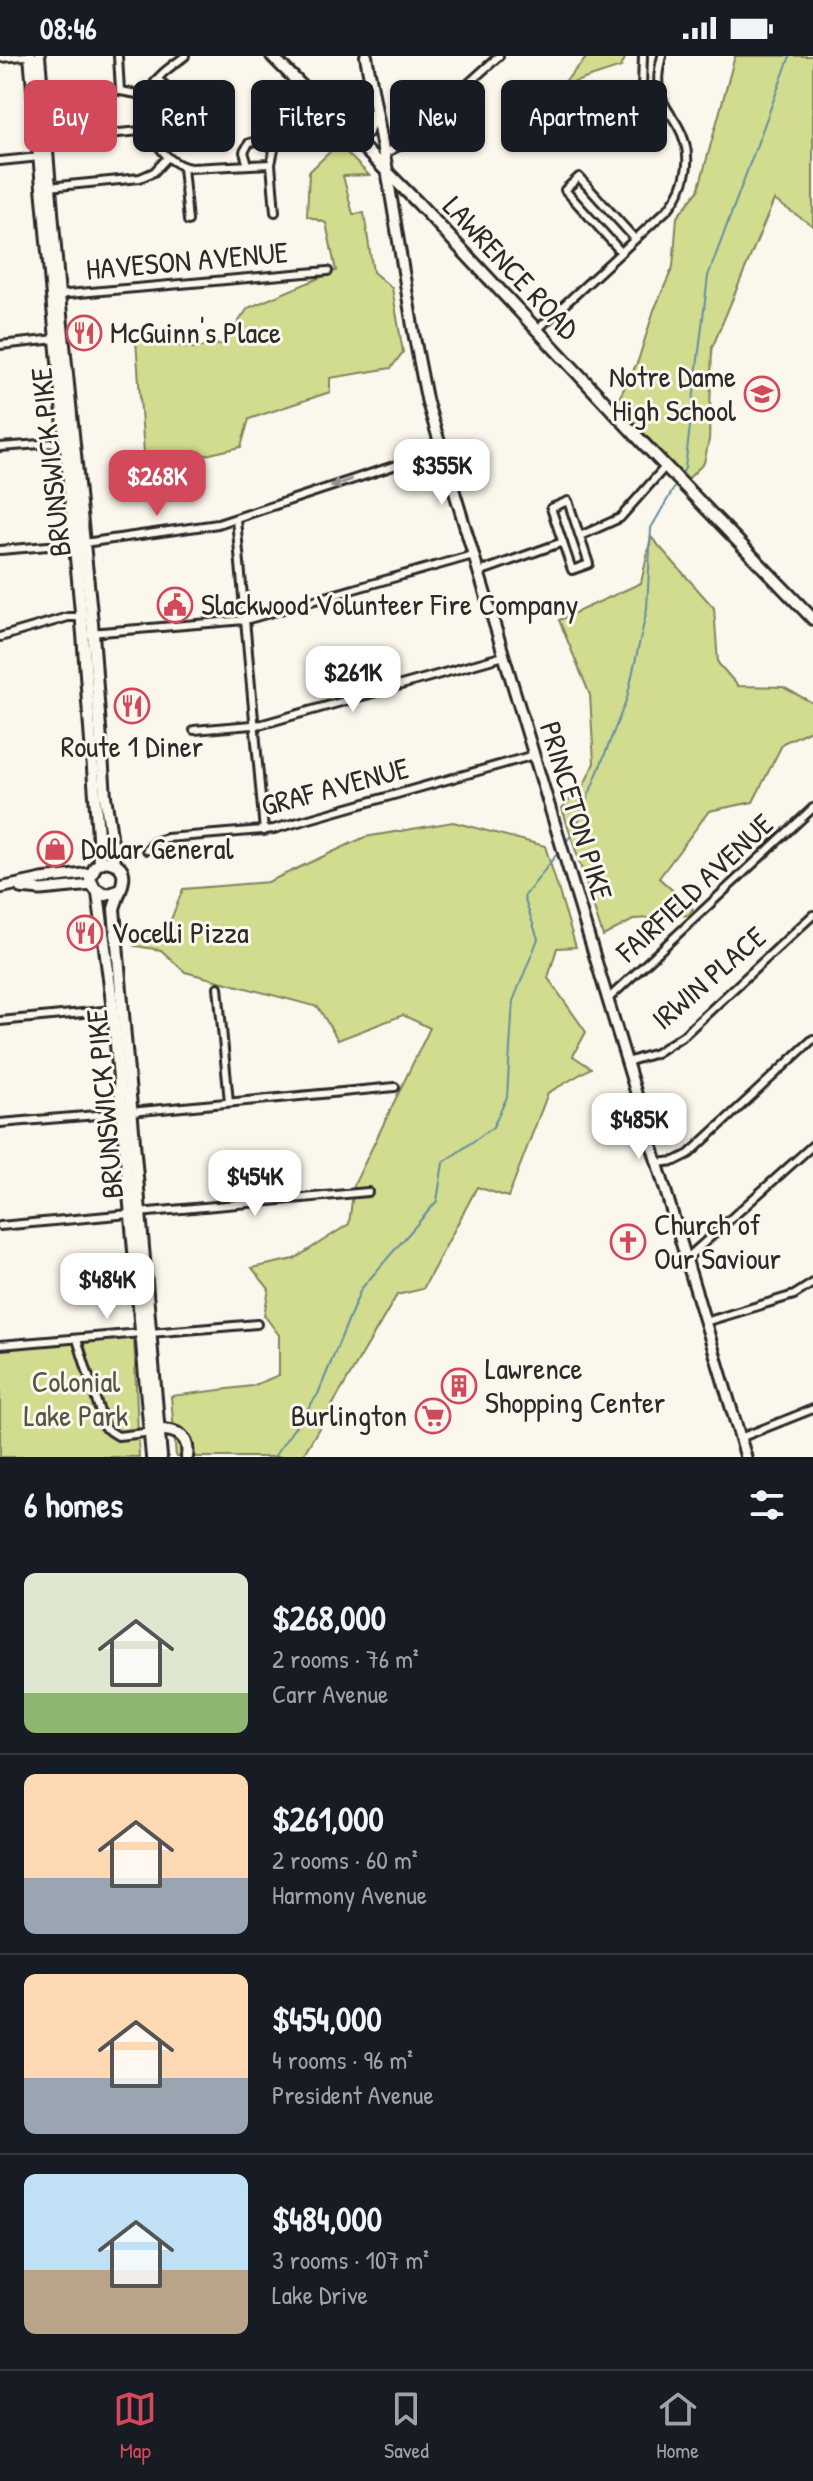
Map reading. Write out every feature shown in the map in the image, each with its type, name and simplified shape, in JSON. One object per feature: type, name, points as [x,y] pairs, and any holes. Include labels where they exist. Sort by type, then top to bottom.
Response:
[{"type":"main road","name":"BRUNSWICK PIKE","points":[[27,56],[43,157],[88,633],[96,738],[100,863]]},
{"type":"main road","name":"BRUNSWICK PIKE","points":[[39,56],[43,157]]},
{"type":"main road","name":"LAWRENCE ROAD","points":[[272,56],[296,80]]},
{"type":"main road","points":[[366,56],[370,80]]},
{"type":"main road","points":[[374,101],[387,172]]},
{"type":"main road","name":"LAWRENCE ROAD","points":[[368,152],[813,619]]},
{"type":"main road","name":"PRINCETON PIKE","points":[[387,172],[420,368],[442,450],[746,1457]]},
{"type":"main road","name":"BRUNSWICK PIKE","points":[[96,738],[115,863]]},
{"type":"main road","points":[[4,887],[42,879],[94,883],[106,895],[118,891],[124,876],[121,868],[115,863],[100,863],[94,883]]},
{"type":"main road","name":"BRUNSWICK PIKE","points":[[94,883],[102,907],[125,1112],[154,1432],[152,1457]]},
{"type":"main road","name":"BRUNSWICK PIKE","points":[[118,891],[114,909],[125,1112]]},
{"type":"main road","points":[[154,1432],[169,1430],[180,1434],[187,1444],[187,1457]]},
{"type":"main road","name":"BRUNSWICK PIKE","points":[[154,1432],[161,1457]]},
{"type":"street","points":[[0,58],[27,56]]},
{"type":"street","points":[[118,56],[120,91],[133,93]]},
{"type":"street","points":[[157,79],[185,56]]},
{"type":"street","points":[[382,155],[399,146],[499,56]]},
{"type":"street","points":[[642,80],[643,56]]},
{"type":"street","points":[[658,80],[662,56]]},
{"type":"street","points":[[537,330],[672,205],[686,175],[686,145],[667,108]]},
{"type":"street","points":[[248,165],[244,157],[246,147],[257,140],[267,142],[274,150],[271,164],[275,212]]},
{"type":"street","points":[[163,152],[183,167],[271,164]]},
{"type":"street","points":[[0,161],[43,157]]},
{"type":"street","points":[[46,187],[140,178],[154,172],[167,158]]},
{"type":"street","points":[[183,167],[188,221]]},
{"type":"street","points":[[621,252],[565,190],[579,177],[635,239]]},
{"type":"street","name":"HAVESON AVENUE","points":[[54,295],[328,271]]},
{"type":"street","points":[[0,345],[59,339]]},
{"type":"street","points":[[0,447],[68,442]]},
{"type":"street","points":[[0,550],[199,528],[236,519],[442,450]]},
{"type":"street","points":[[580,536],[620,518],[665,467]]},
{"type":"street","points":[[568,501],[589,564],[572,570],[563,542],[551,508],[568,501]]},
{"type":"street","points":[[236,519],[264,831]]},
{"type":"street","points":[[479,572],[563,542]]},
{"type":"street","points":[[88,633],[245,620],[473,555]]},
{"type":"street","points":[[0,637],[68,617],[86,618]]},
{"type":"street","points":[[194,730],[255,725],[504,656]]},
{"type":"street","name":"GRAF AVENUE","points":[[147,850],[154,842],[167,838],[264,831],[534,755]]},
{"type":"street","name":"FAIRFIELD AVENUE","points":[[608,999],[813,808]]},
{"type":"street","name":"IRWIN PLACE","points":[[627,1062],[662,1050],[684,1035],[813,915]]},
{"type":"street","points":[[218,987],[229,1102]]},
{"type":"street","points":[[0,1021],[113,1010]]},
{"type":"street","points":[[657,1163],[675,1161],[689,1154],[813,1039]]},
{"type":"street","points":[[0,1123],[395,1087]]},
{"type":"street","points":[[686,1259],[813,1145]]},
{"type":"street","points":[[0,1226],[368,1192]]},
{"type":"street","points":[[705,1322],[794,1295],[813,1283]]},
{"type":"street","points":[[0,1345],[257,1324]]},
{"type":"street","points":[[77,1339],[105,1428],[118,1436],[154,1432]]},
{"type":"street","points":[[740,1438],[813,1409]]},
{"type":"green space","points":[[588,56],[626,56],[621,67],[581,80],[566,80]]},
{"type":"green space","points":[[735,56],[813,56],[813,226],[774,200],[712,348],[709,440],[704,463],[686,481],[617,402],[638,361],[654,310],[673,267],[677,217],[698,191]]},
{"type":"green space","points":[[330,152],[346,152],[369,175],[343,176],[353,214],[364,213],[373,272],[392,288],[403,352],[391,368],[330,378],[330,392],[249,419],[241,447],[201,456],[144,453],[136,340],[194,348],[223,344],[248,308],[336,271],[326,223],[307,216],[309,172]]},
{"type":"green space","points":[[651,537],[714,608],[718,663],[738,686],[783,687],[813,703],[813,729],[783,743],[753,802],[709,811],[659,878],[693,909],[689,915],[635,919],[603,936],[562,808],[584,785],[594,763],[590,695],[559,620],[641,583]]},
{"type":"green space","points":[[453,822],[545,846],[576,947],[557,948],[548,978],[586,1032],[573,1056],[591,1068],[548,1093],[508,1197],[477,1187],[423,1289],[397,1295],[302,1457],[176,1457],[171,1396],[252,1386],[279,1375],[279,1335],[264,1315],[269,1289],[252,1268],[294,1259],[349,1224],[354,1185],[430,1028],[403,1015],[338,1040],[318,1007],[185,972],[161,950],[135,946],[170,922],[183,889],[268,882],[365,837]]},
{"type":"green space","name":"Colonial Lake Park","points":[[134,1337],[139,1457],[0,1457],[0,1348]]},
{"type":"waterway","points":[[680,477],[685,468],[708,276],[790,56]]},
{"type":"waterway","points":[[566,842],[575,830],[627,698],[647,609],[651,528],[677,483]]},
{"type":"waterway","points":[[274,1457],[318,1394],[361,1289],[437,1201],[443,1163],[493,1127],[507,1097],[513,1001],[538,939],[524,897],[560,850]]},
{"type":"place","name":"McGuinn's Place","points":[[84,333]]},
{"type":"place","name":"Notre Dame High School","points":[[762,394]]},
{"type":"place","name":"Slackwood Volunteer Fire Company","points":[[175,605]]},
{"type":"place","name":"Route 1 Diner","points":[[132,706]]},
{"type":"place","name":"Dollar General","points":[[55,849]]},
{"type":"place","name":"Vocelli Pizza","points":[[85,933]]},
{"type":"place","name":"Church of Our Saviour","points":[[628,1242]]},
{"type":"place","name":"Lawrence Shopping Center","points":[[459,1386]]},
{"type":"place","name":"Burlington","points":[[433,1416]]}]
